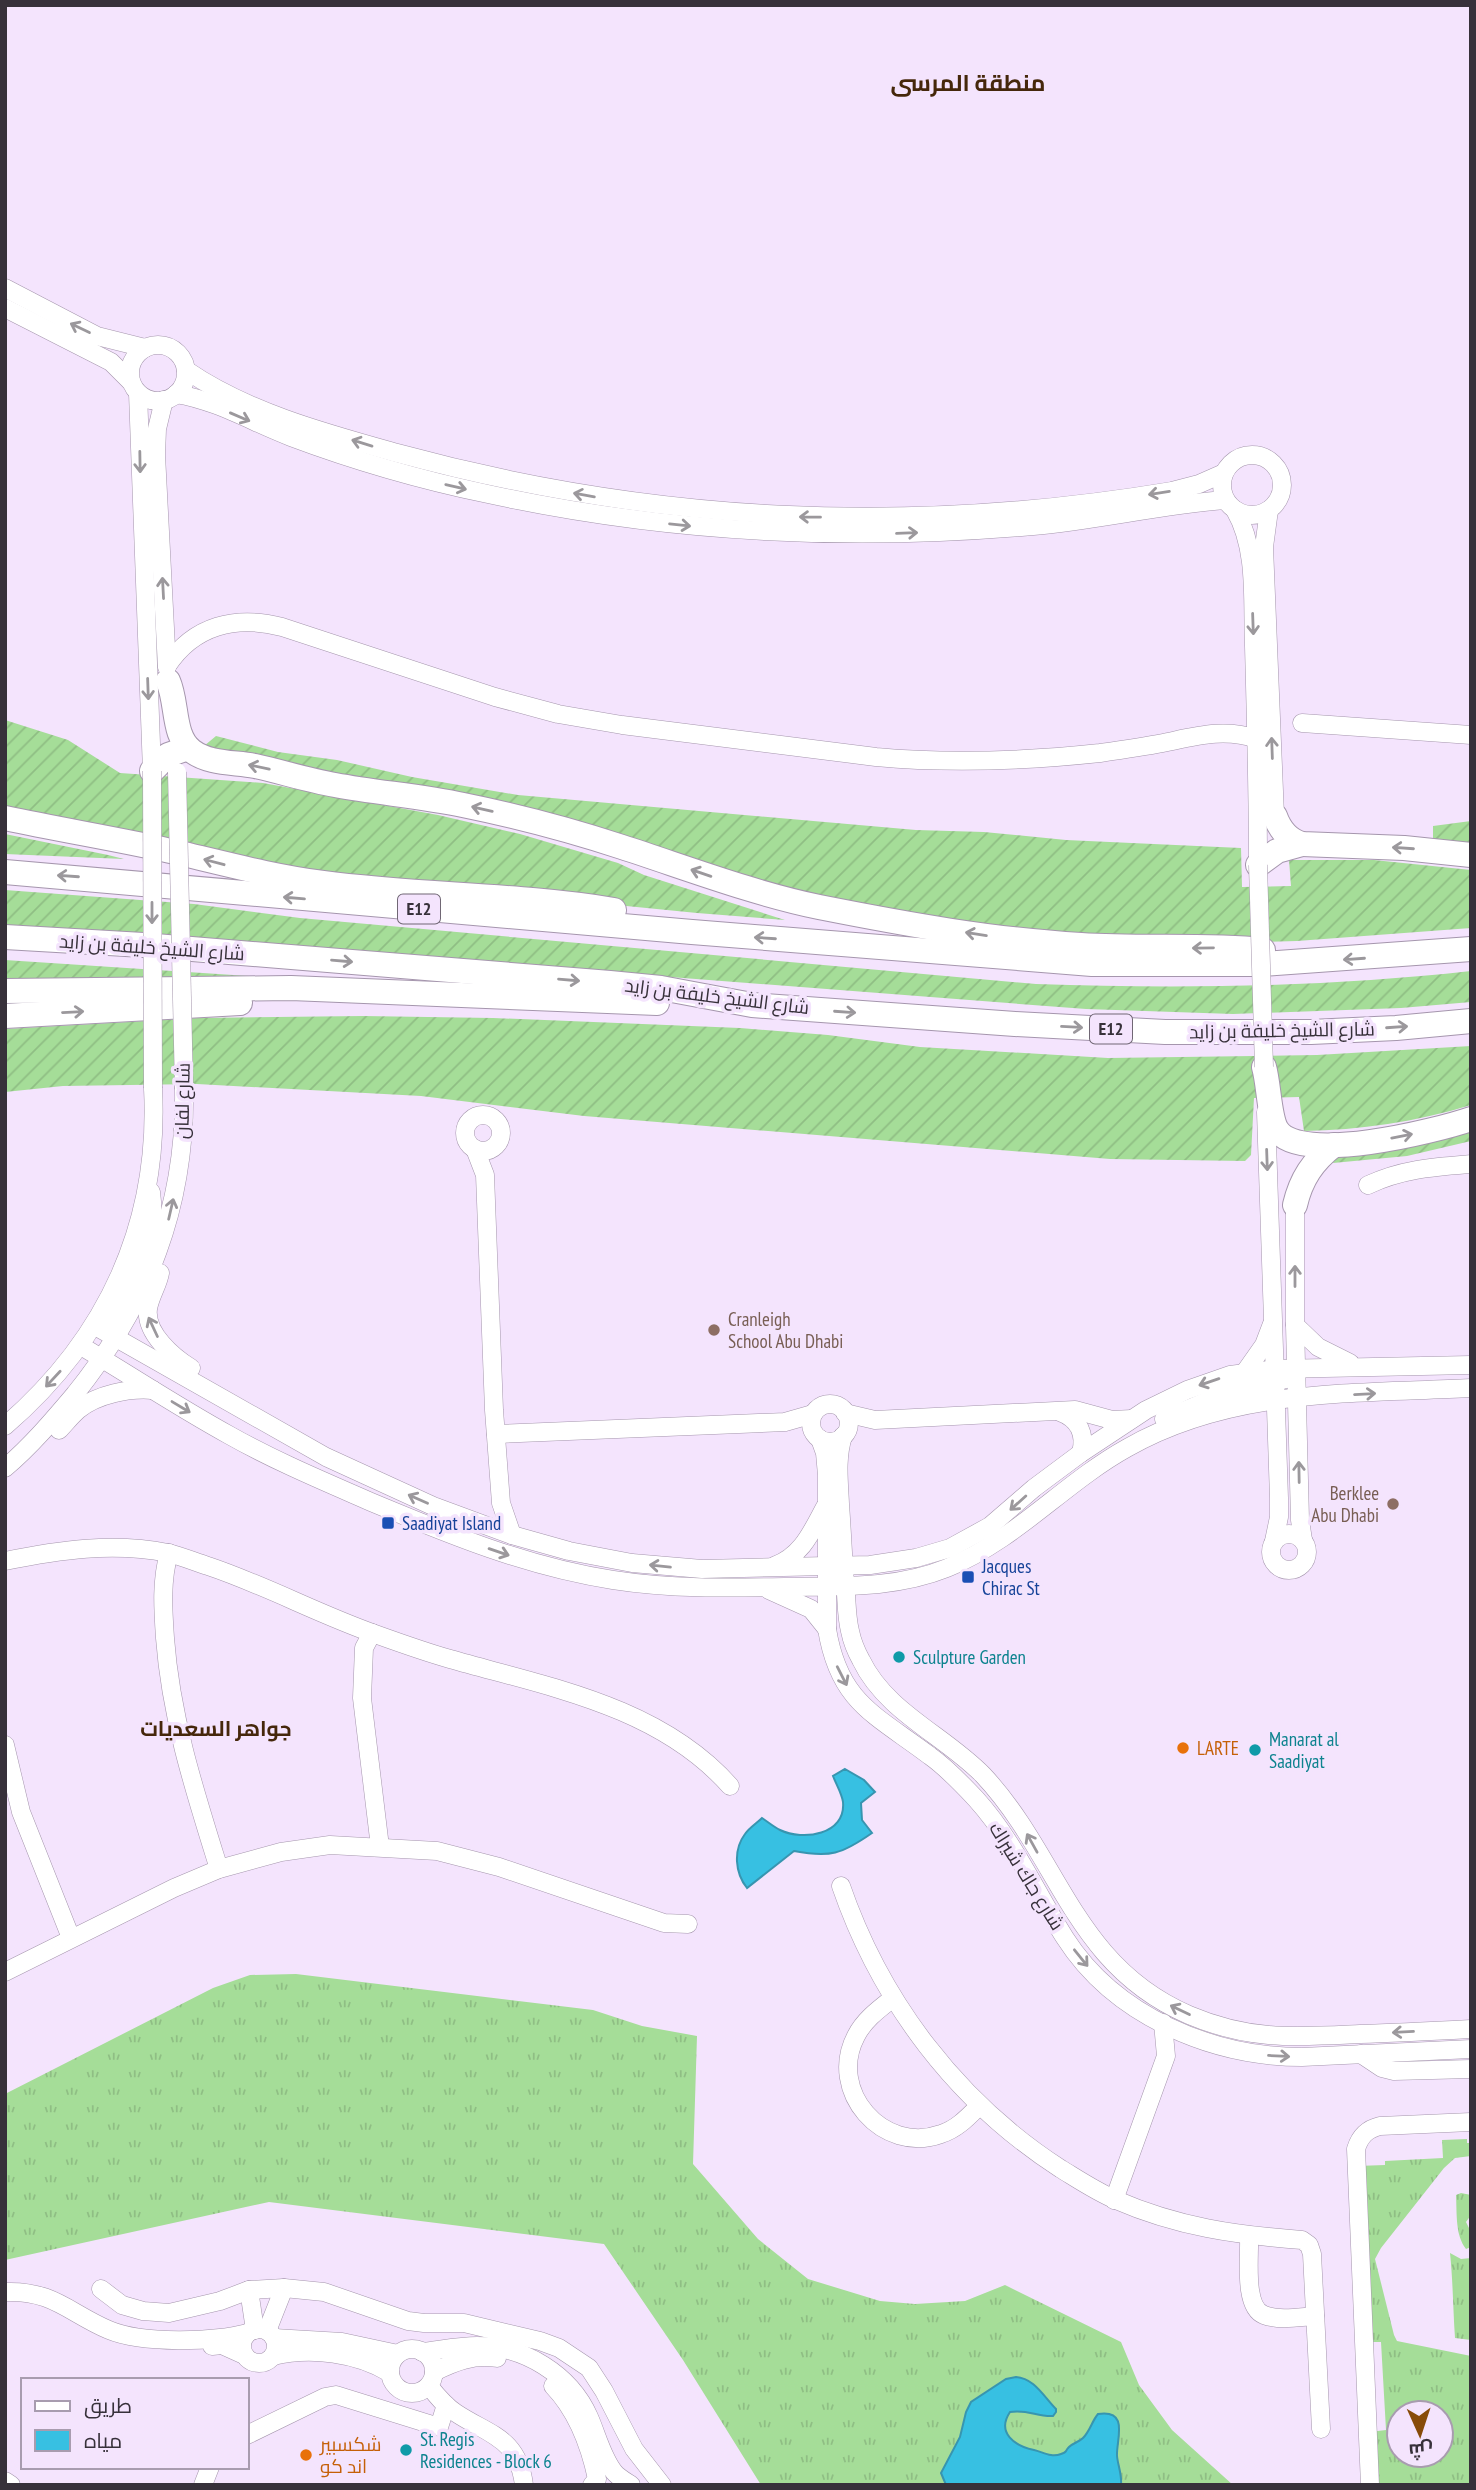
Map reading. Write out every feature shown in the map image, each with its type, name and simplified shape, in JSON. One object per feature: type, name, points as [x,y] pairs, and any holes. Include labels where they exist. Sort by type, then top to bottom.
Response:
[{"type":"highway","points":[[167,673],[174,695],[180,734],[180,757]]},
{"type":"highway","points":[[152,771],[162,760],[180,757],[209,759],[337,785],[424,797],[545,824],[765,894],[841,911],[1029,941],[1114,947],[1247,948],[1319,961]]},
{"type":"highway","points":[[1275,816],[1282,831],[1295,842],[1302,844],[1381,846],[1471,855]]},
{"type":"highway","points":[[5,818],[294,879],[356,887],[596,907],[645,917],[692,932]]},
{"type":"highway","points":[[1258,865],[1277,851],[1302,844]]},
{"type":"highway","name":"E12","points":[[5,872],[94,878],[286,898],[1092,964],[1206,965],[1319,961],[1471,949]]},
{"type":"highway","name":"شارع الشيخ خليفة بن زايد","points":[[5,937],[144,945],[610,983],[661,988],[752,1005],[1015,1024],[1214,1033],[1343,1031],[1471,1021]]},
{"type":"highway","points":[[5,992],[232,987],[383,990],[752,1005]]},
{"type":"highway","points":[[5,1016],[225,1003],[461,994]]},
{"type":"highway","points":[[1264,1067],[1276,1128],[1286,1139],[1304,1145],[1334,1145],[1396,1138],[1471,1119]]},
{"type":"highway","points":[[1295,1205],[1311,1166],[1334,1145]]},
{"type":"street","points":[[5,288],[97,336],[145,348],[158,345],[171,348],[181,358],[186,370],[184,383],[170,397],[158,429],[156,455],[167,673]]},
{"type":"street","points":[[5,307],[111,362],[150,400],[170,397],[200,400],[326,450],[439,483],[586,513],[686,526],[816,534],[969,530],[1230,505],[1249,515],[1269,510],[1279,499],[1282,486],[1280,472],[1271,461],[1258,455],[1245,455],[1232,461],[1224,473],[1221,486],[1230,505],[1244,530],[1251,562],[1264,1067],[1280,1508],[1270,1550],[1272,1559],[1287,1570],[1300,1566],[1306,1559],[1307,1549],[1300,1520],[1295,1205]]},
{"type":"street","points":[[135,388],[132,362],[145,348]]},
{"type":"street","points":[[186,370],[229,395],[287,418],[372,446],[546,488],[634,503],[691,509],[850,517],[1007,511],[1172,491],[1199,484],[1224,473]]},
{"type":"street","name":"شارع لفان","points":[[105,1332],[108,1303],[130,1249],[148,1179],[153,1131],[152,771],[135,388]]},
{"type":"street","points":[[1269,510],[1264,547],[1275,816]]},
{"type":"street","points":[[167,673],[183,645],[205,630],[231,622],[254,622],[282,627],[495,697],[558,714],[622,725],[876,757],[914,761],[989,762],[1123,750],[1213,733],[1236,734],[1257,739]]},
{"type":"street","points":[[1302,723],[1471,736]]},
{"type":"street","name":"شارع لفان","points":[[5,1467],[31,1444],[105,1332],[150,1275],[172,1209],[180,1165],[184,1089],[180,757]]},
{"type":"street","points":[[485,1175],[501,1134],[498,1122],[480,1115],[469,1121],[466,1140],[475,1149],[485,1175],[495,1434],[500,1496],[512,1535]]},
{"type":"street","points":[[475,1149],[483,1151],[497,1145]]},
{"type":"street","points":[[1368,1185],[1416,1168],[1471,1164]]},
{"type":"street","points":[[158,1254],[160,1275],[148,1307],[149,1322],[167,1350],[202,1376],[215,1393]]},
{"type":"street","points":[[5,1467],[17,1447],[79,1378],[93,1353],[227,1434],[271,1457],[439,1531],[548,1567],[615,1580],[672,1586],[763,1587],[835,1577],[950,1548],[989,1525],[1081,1453],[1132,1419],[1187,1390],[1245,1372],[1264,1345],[1273,1321]]},
{"type":"street","points":[[1295,1325],[1328,1354],[1360,1366]]},
{"type":"street","points":[[105,1332],[350,1469],[512,1535],[569,1551],[632,1563],[702,1569],[766,1568],[886,1585],[918,1578],[975,1555],[1026,1524],[1089,1472],[1131,1445],[1214,1412],[1244,1404],[1288,1378],[1296,1368],[1471,1365]]},
{"type":"street","name":"شارع لفان","points":[[5,1426],[39,1394],[93,1353]]},
{"type":"street","points":[[1245,1372],[1276,1384],[1297,1398],[1471,1388]]},
{"type":"street","points":[[31,1444],[58,1431],[77,1411],[89,1403],[126,1391],[153,1390]]},
{"type":"street","points":[[495,1434],[785,1422],[813,1414],[821,1406],[831,1404],[845,1413],[848,1423],[844,1434]]},
{"type":"street","points":[[845,1413],[875,1420],[1081,1411],[1112,1420],[1132,1419]]},
{"type":"street","points":[[1060,1412],[1072,1418],[1080,1428],[1083,1439],[1081,1453]]},
{"type":"street","points":[[813,1414],[811,1426],[818,1437]]},
{"type":"street","points":[[785,1422],[830,1441],[875,1420]]},
{"type":"street","name":"شارع جاك شيراك","points":[[844,1434],[838,1465],[835,1577],[827,1629],[830,1648],[840,1675],[860,1704],[878,1720],[932,1757],[990,1816],[1067,1940],[1087,1966],[1128,2002],[1163,2023],[1199,2040],[1238,2052],[1281,2057],[1471,2049]]},
{"type":"street","name":"شارع جاك شيراك","points":[[818,1437],[826,1460],[827,1504],[835,1577],[860,1659],[876,1684],[905,1712],[966,1758],[1000,1795],[1073,1913],[1112,1962],[1142,1988],[1177,2009],[1230,2030],[1277,2037],[1471,2029]]},
{"type":"street","points":[[475,1522],[490,1512],[500,1496]]},
{"type":"street","points":[[766,1568],[785,1562],[800,1549],[827,1504]]},
{"type":"street","points":[[1273,1541],[1286,1533],[1295,1534],[1303,1540]]},
{"type":"street","points":[[5,1561],[60,1550],[107,1547],[169,1553],[228,1573],[372,1633],[447,1658],[571,1692],[622,1711],[672,1738],[710,1764],[730,1786]]},
{"type":"street","points":[[169,1553],[163,1576],[163,1608],[174,1712],[187,1768],[219,1869]]},
{"type":"street","points":[[672,1586],[703,1580],[835,1577]]},
{"type":"street","points":[[763,1587],[806,1606],[827,1629]]},
{"type":"street","points":[[372,1633],[364,1648],[362,1698],[380,1847]]},
{"type":"street","points":[[5,1745],[21,1812],[71,1938]]},
{"type":"street","points":[[5,1972],[174,1888],[219,1869],[281,1852],[330,1845],[437,1852],[499,1867],[664,1923],[688,1924]]},
{"type":"street","points":[[841,1886],[863,1944],[893,1997],[933,2054],[979,2106],[1044,2157],[1114,2200],[1181,2222],[1249,2236],[1302,2240],[1309,2245],[1312,2255],[1321,2429]]},
{"type":"street","points":[[893,1997],[863,2024],[849,2053],[850,2085],[865,2114],[893,2134],[928,2138],[960,2125],[979,2106]]},
{"type":"street","points":[[1114,2200],[1166,2056],[1163,2023]]},
{"type":"street","points":[[1166,2056],[1199,2040]]},
{"type":"street","points":[[1361,2054],[1382,2068],[1394,2071],[1471,2069]]},
{"type":"street","points":[[1370,2485],[1356,2149],[1367,2131],[1380,2126],[1471,2122]]},
{"type":"street","points":[[1249,2236],[1251,2297],[1255,2309],[1272,2317],[1315,2316]]},
{"type":"street","points":[[5,2303],[15,2301],[38,2304],[120,2344],[150,2349],[222,2345],[260,2364],[263,2338],[284,2288]]},
{"type":"street","points":[[101,2289],[122,2305],[143,2311],[169,2313],[220,2301],[249,2290],[284,2288],[324,2292],[408,2321],[464,2323],[518,2334],[559,2348],[589,2368],[604,2390],[634,2448],[662,2485]]},
{"type":"street","points":[[249,2290],[263,2338]]},
{"type":"street","points":[[5,2292],[26,2292],[44,2296],[62,2303],[111,2331],[142,2338],[263,2338],[342,2343],[398,2354],[410,2350],[422,2352],[508,2348],[537,2361],[569,2386],[584,2406],[623,2480],[594,2482],[593,2463],[576,2420],[562,2395],[537,2372],[507,2360],[488,2357],[457,2361],[416,2393],[396,2386],[390,2373],[374,2364],[345,2356],[307,2352],[263,2338],[242,2344],[242,2354]]},
{"type":"street","points":[[422,2352],[431,2360],[431,2379],[446,2405],[455,2413],[502,2438],[516,2459],[524,2485]]},
{"type":"street","points":[[390,2373],[398,2354]]},
{"type":"street","points":[[248,2435],[325,2397],[336,2395],[439,2427],[446,2405]]},
{"type":"street","points":[[5,2481],[11,2485]]},
{"type":"green space","points":[[5,720],[68,740],[120,773],[263,783],[438,815],[520,834],[618,863],[644,875],[785,920],[314,875],[5,812]]},
{"type":"green space","points":[[216,736],[278,752],[337,760],[412,777],[518,795],[916,830],[1241,848],[1242,887],[1291,886],[1289,860],[1374,860],[1471,870],[1471,928],[1297,941],[1134,945],[819,901],[358,777],[204,746]]},
{"type":"green space","points":[[1471,821],[1471,846],[1433,841],[1433,826]]},
{"type":"green space","points":[[5,834],[108,855],[124,859],[5,854]]},
{"type":"green space","points":[[5,890],[194,904],[300,918],[1036,984],[1254,985],[1471,971],[1471,1002],[1401,1008],[1233,1014],[1086,1009],[5,926]]},
{"type":"green space","points":[[5,960],[311,980],[5,986]]},
{"type":"green space","points":[[198,1018],[493,1018],[740,1028],[828,1035],[920,1047],[1108,1058],[1317,1055],[1471,1046],[1471,1105],[1388,1124],[1304,1131],[1299,1097],[1254,1098],[1251,1155],[1245,1161],[1110,1159],[584,1116],[421,1096],[197,1084],[63,1086],[5,1092],[5,1029]]},
{"type":"green space","points":[[1471,1131],[1471,1141],[1407,1156],[1333,1163],[1335,1157]]},
{"type":"green space","points":[[296,1974],[593,2010],[642,2026],[697,2036],[693,2164],[758,2239],[808,2279],[880,2301],[915,2304],[965,2301],[1005,2285],[1121,2342],[1139,2385],[1172,2430],[1233,2485],[761,2485],[683,2360],[604,2244],[269,2202],[5,2260],[5,2094],[213,1988],[250,1975]]},
{"type":"green space","points":[[1467,2139],[1467,2143],[1471,2143],[1471,2156],[1455,2158],[1444,2168],[1375,2259],[1397,2341],[1471,2356],[1471,2485],[1373,2485],[1369,2432],[1385,2430],[1385,2469],[1455,2469],[1455,2399],[1385,2399],[1385,2412],[1381,2342],[1365,2342],[1357,2166],[1385,2165],[1385,2161],[1443,2158],[1442,2140]]},
{"type":"green space","points":[[1456,2195],[1471,2195],[1471,2215],[1466,2222],[1471,2232],[1471,2247],[1466,2249],[1457,2224]]},
{"type":"green space","points":[[1450,2253],[1461,2259],[1471,2258],[1471,2340],[1455,2338]]},
{"type":"water","points":[[845,1769],[864,1780],[875,1792],[861,1803],[862,1820],[872,1833],[835,1853],[794,1851],[747,1888],[738,1869],[737,1854],[741,1840],[747,1832],[762,1818],[780,1830],[800,1835],[821,1833],[830,1828],[838,1822],[843,1802],[833,1776]]},
{"type":"water","points":[[1016,2377],[1033,2384],[1056,2412],[1053,2416],[1010,2412],[1005,2426],[1014,2442],[1057,2455],[1064,2453],[1083,2438],[1098,2414],[1114,2416],[1119,2427],[1117,2456],[1121,2485],[946,2485],[941,2473],[960,2437],[971,2402],[1006,2379]]},
{"type":"place","name":"Cranleigh School Abu Dhabi","points":[[714,1330]]},
{"type":"place","name":"Berklee Abu Dhabi","points":[[1393,1504]]},
{"type":"place","name":"Saadiyat Island","points":[[388,1523]]},
{"type":"place","name":"Jacques Chirac St","points":[[968,1577]]},
{"type":"place","name":"Sculpture Garden","points":[[899,1657]]},
{"type":"place","name":"LARTE","points":[[1183,1748]]},
{"type":"place","name":"Manarat al Saadiyat","points":[[1255,1750]]},
{"type":"place","name":"St. Regis Residences - Block 6","points":[[406,2450]]},
{"type":"place","name":"شكسبير اند كو","points":[[306,2455]]},
{"type":"district","name":"منطقة المرسى","points":[[968,83]]},
{"type":"district","name":"جواهر السعديات","points":[[216,1729]]}]
